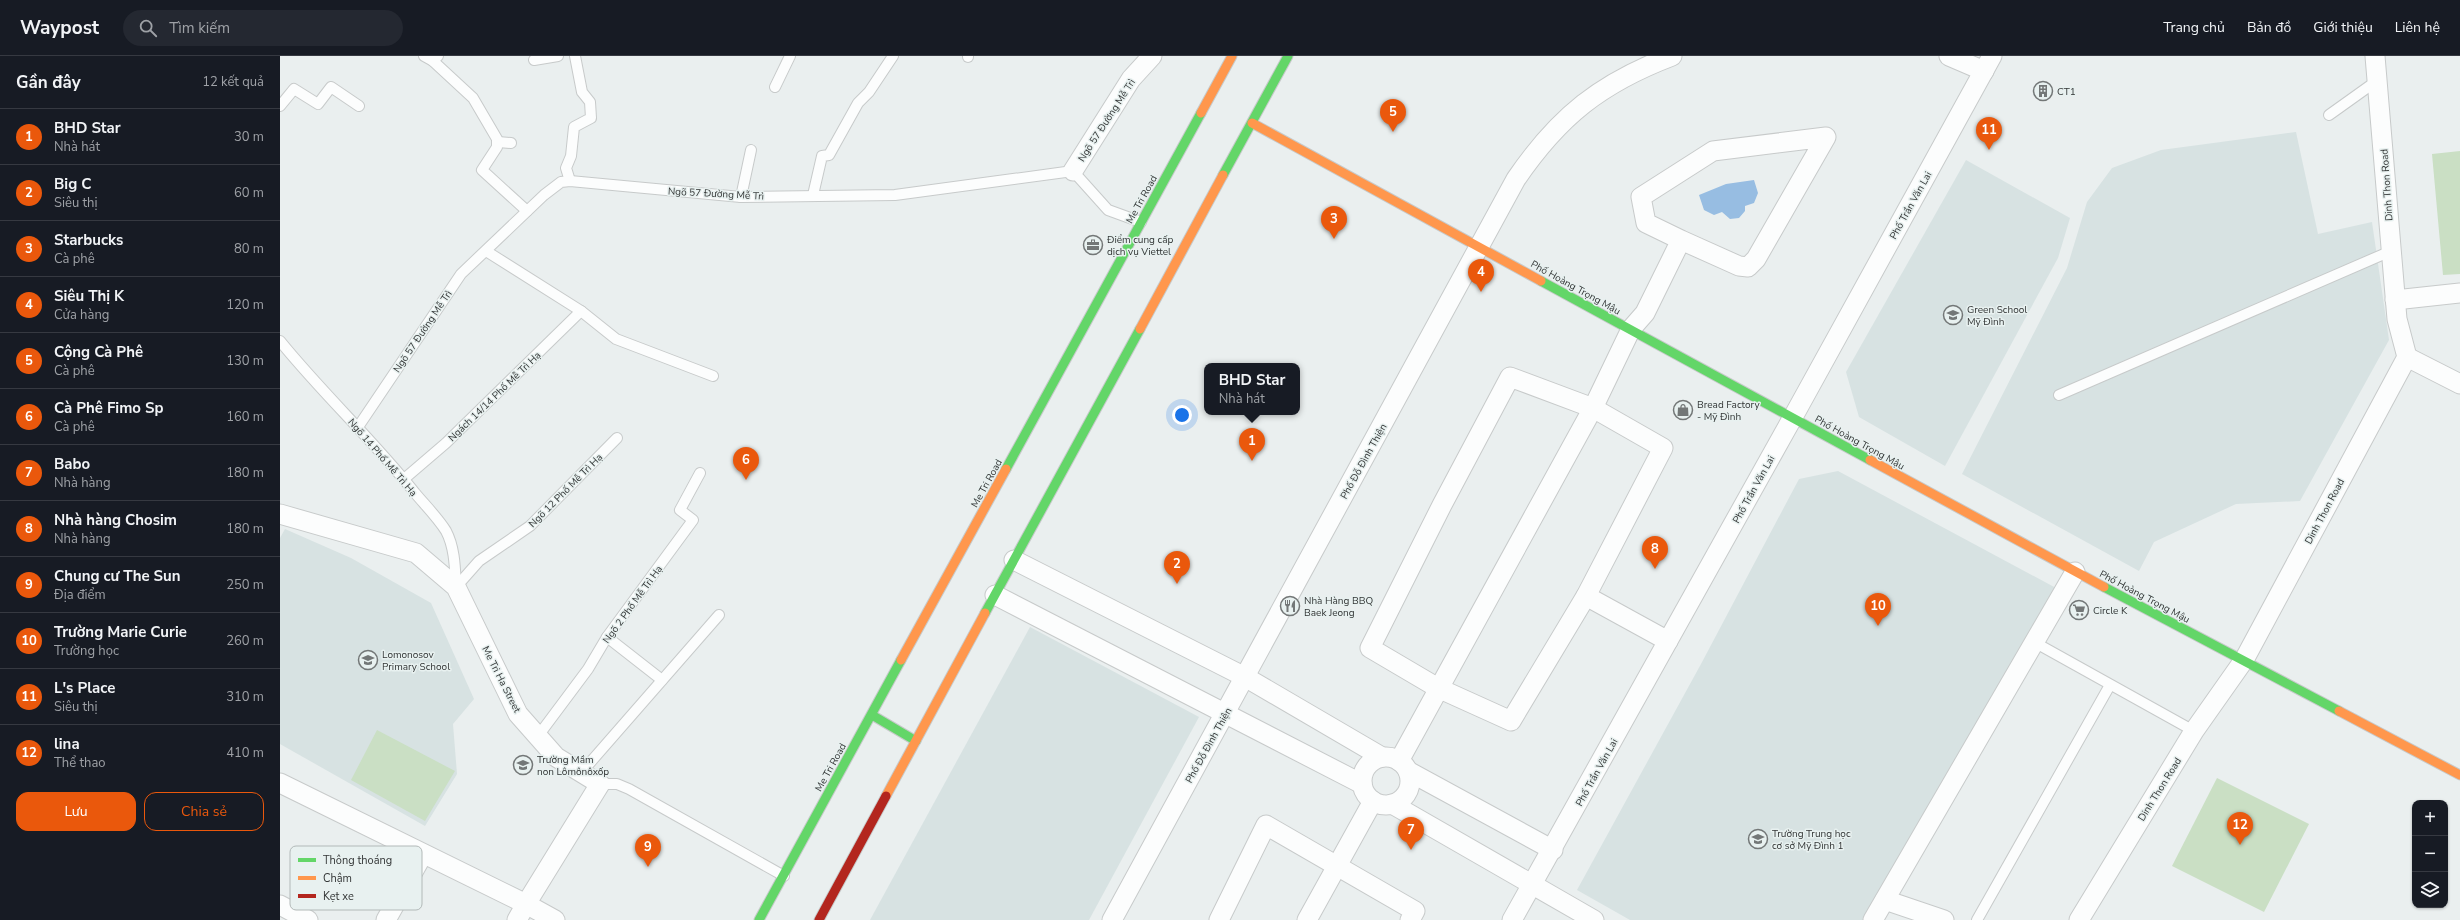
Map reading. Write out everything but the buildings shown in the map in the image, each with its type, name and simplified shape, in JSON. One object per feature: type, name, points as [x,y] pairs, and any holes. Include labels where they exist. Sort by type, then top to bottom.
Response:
[{"type":"main road","points":[[819,920],[1288,56]]},
{"type":"main road","name":"Me Tri Road","points":[[759,920],[1141,222],[1228,59]]},
{"type":"main road","name":"Phố Hoàng Trọng Mậu","points":[[1252,123],[2075,572],[2244,660],[2460,776]]},
{"type":"main road","points":[[872,715],[916,741]]},
{"type":"street","name":"Ngõ 57 Đường Mễ Trì","points":[[1073,171],[1131,79],[1152,56]]},
{"type":"street","name":"Phố Đỗ Đình Thiện","points":[[1112,920],[1516,179],[1551,132],[1570,114],[1614,83],[1643,68],[1672,56]]},
{"type":"street","points":[[1949,56],[1988,63]]},
{"type":"street","name":"Dinh Thon Road","points":[[2079,920],[2194,731],[2244,660],[2406,357],[2397,319],[2375,56]]},
{"type":"street","name":"Phố Trần Văn Lai","points":[[1512,920],[1533,885],[1793,417],[1988,63]]},
{"type":"street","points":[[1826,137],[1756,260],[1748,267],[1739,266],[1681,240],[1646,223],[1640,197],[1713,151],[1826,137]]},
{"type":"street","points":[[1397,763],[1593,408],[1631,329],[1645,313],[1681,240]]},
{"type":"street","points":[[2396,300],[2460,293]]},
{"type":"street","points":[[2406,357],[2460,384]]},
{"type":"street","points":[[1510,377],[1593,408],[1663,448],[1586,596],[1511,722],[1438,688],[1370,648],[1442,504],[1510,377]]},
{"type":"street","name":"Me Tri Ha Street","points":[[280,514],[416,553],[456,588],[518,714],[556,757],[600,784]]},
{"type":"street","points":[[1014,560],[1245,678],[1552,850]]},
{"type":"street","points":[[1873,920],[2075,572]]},
{"type":"street","points":[[995,595],[1362,784]]},
{"type":"street","points":[[1586,596],[1668,641]]},
{"type":"street","points":[[1397,763],[1410,778],[1407,793],[1402,799],[1392,804],[1380,805],[1372,802],[1366,796],[1362,784],[1363,772],[1368,765],[1397,763]]},
{"type":"street","points":[[280,783],[407,846]]},
{"type":"street","points":[[522,912],[600,784]]},
{"type":"street","points":[[1307,920],[1372,802]]},
{"type":"street","points":[[1392,804],[1594,920]]},
{"type":"street","points":[[1219,920],[1266,825],[1415,911],[1410,920]]},
{"type":"street","points":[[423,854],[522,912],[555,920]]},
{"type":"street","points":[[1885,900],[1944,920]]},
{"type":"street","points":[[280,905],[308,920]]},
{"type":"street","points":[[386,920],[392,910]]},
{"type":"lane","points":[[424,56],[436,59],[473,98],[498,142]]},
{"type":"lane","points":[[534,60],[558,56]]},
{"type":"lane","points":[[570,181],[566,168],[571,156],[574,127],[591,118],[590,102],[582,92],[575,56]]},
{"type":"lane","points":[[775,87],[790,56]]},
{"type":"lane","points":[[813,196],[822,156],[829,155],[858,103],[869,92],[893,56]]},
{"type":"lane","points":[[2329,115],[2378,80]]},
{"type":"lane","points":[[280,106],[294,89],[318,104],[331,87],[359,106]]},
{"type":"lane","points":[[498,142],[511,143]]},
{"type":"lane","points":[[498,142],[482,170],[527,211]]},
{"type":"lane","points":[[741,197],[751,150]]},
{"type":"lane","points":[[1073,171],[1108,210],[1141,222]]},
{"type":"lane","name":"Ngõ 57 Đường Mễ Trì","points":[[358,427],[461,274],[527,211],[556,186],[570,181],[741,197],[896,194],[1073,171]]},
{"type":"lane","points":[[486,251],[581,311],[616,340],[713,376]]},
{"type":"lane","points":[[2059,395],[2391,251]]},
{"type":"lane","name":"Ngách 14/14 Phố Mễ Trì Hạ","points":[[404,479],[446,443],[581,311]]},
{"type":"lane","name":"Ngõ 14 Phố Mễ Trì Hạ","points":[[280,341],[313,381],[358,427],[404,479],[446,531],[454,556],[456,588]]},
{"type":"lane","name":"Ngõ 12 Phố Mễ Trì Hạ","points":[[456,588],[479,561],[530,526],[618,438]]},
{"type":"lane","name":"Ngõ 2 Phố Mễ Trì Hạ","points":[[538,736],[588,669],[607,637],[693,520],[680,510],[700,473]]},
{"type":"lane","points":[[581,773],[719,615]]},
{"type":"lane","points":[[607,637],[662,680]]},
{"type":"lane","points":[[2034,642],[2194,731]]},
{"type":"lane","points":[[1977,920],[2110,685]]},
{"type":"lane","points":[[600,784],[617,784],[629,789],[784,876]]},
{"type":"shaded area","points":[[2296,132],[2318,234],[2372,222],[2389,340],[2300,501],[2236,504],[2154,542],[2139,571],[1962,474],[2067,268],[2087,202],[2112,168],[2161,150]]},
{"type":"shaded area","name":"Green School Mỹ Đình","points":[[1966,160],[2070,218],[2058,258],[1945,466],[1859,417],[1846,372]]},
{"type":"shaded area","points":[[1838,471],[2056,588],[1863,920],[1630,920],[1577,890],[1701,664],[1799,479]]},
{"type":"shaded area","name":"Lomonosov Primary School","points":[[285,529],[351,558],[431,603],[474,699],[453,724],[457,774],[425,826],[280,744],[280,538]]},
{"type":"shaded area","points":[[1030,627],[1199,717],[1089,920],[870,920]]},
{"type":"green space","points":[[2460,151],[2460,274],[2443,275],[2432,154]]},
{"type":"green space","points":[[377,730],[455,771],[425,821],[351,780]]},
{"type":"green space","points":[[2217,778],[2309,824],[2264,912],[2172,866]]},
{"type":"water","points":[[1754,180],[1758,193],[1754,203],[1745,206],[1745,211],[1739,218],[1730,219],[1722,212],[1714,215],[1704,210],[1699,195],[1726,184]]},
{"type":"traffic: fast","points":[[1223,175],[1288,56]]},
{"type":"traffic: fast","points":[[1006,469],[1201,113]]},
{"type":"traffic: fast","points":[[1541,281],[1870,460]]},
{"type":"traffic: fast","points":[[985,613],[1140,329]]},
{"type":"traffic: fast","points":[[2104,587],[2339,711]]},
{"type":"traffic: fast","points":[[759,920],[901,660]]},
{"type":"traffic: fast","points":[[872,715],[916,741]]},
{"type":"traffic: slow","points":[[1201,113],[1232,56]]},
{"type":"traffic: slow","points":[[1252,123],[1541,281]]},
{"type":"traffic: slow","points":[[1140,329],[1223,175]]},
{"type":"traffic: slow","points":[[1870,460],[2104,587]]},
{"type":"traffic: slow","points":[[901,660],[1006,469]]},
{"type":"traffic: slow","points":[[886,796],[985,613]]},
{"type":"traffic: slow","points":[[2339,711],[2460,775]]},
{"type":"traffic: jam","points":[[819,920],[886,796]]},
{"type":"place","name":"CT1","points":[[2043,91]]},
{"type":"place","name":"Cộng Cà Phê","points":[[1393,132]]},
{"type":"place","name":"L's Place","points":[[1989,150]]},
{"type":"place","name":"Starbucks","points":[[1334,239]]},
{"type":"place","name":"Điểm cung cấp dịch vụ Viettel","points":[[1093,245]]},
{"type":"place","name":"Siêu Thị K","points":[[1481,292]]},
{"type":"place","name":"Green School Mỹ Đình","points":[[1953,315]]},
{"type":"place","name":"Bread Factory - Mỹ Đình","points":[[1683,410]]},
{"type":"place","name":"BHD Star","points":[[1252,461]]},
{"type":"place","name":"Cà Phê Fimo Sp","points":[[746,480]]},
{"type":"place","name":"Nhà hàng Chosim","points":[[1655,569]]},
{"type":"place","name":"Big C","points":[[1177,584]]},
{"type":"place","name":"Nhà Hàng BBQ Baek Jeong","points":[[1290,606]]},
{"type":"place","name":"Circle K","points":[[2079,610]]},
{"type":"place","name":"Trường Marie Curie","points":[[1878,626]]},
{"type":"place","name":"Lomonosov Primary School","points":[[368,660]]},
{"type":"place","name":"Trường Mầm non Lômônôxốp","points":[[523,765]]},
{"type":"place","name":"Trường Trung học cơ sở Mỹ Đình 1","points":[[1758,839]]},
{"type":"place","name":"lina","points":[[2240,845]]},
{"type":"place","name":"Babo","points":[[1411,850]]},
{"type":"place","name":"Chung cư The Sun","points":[[648,867]]}]
